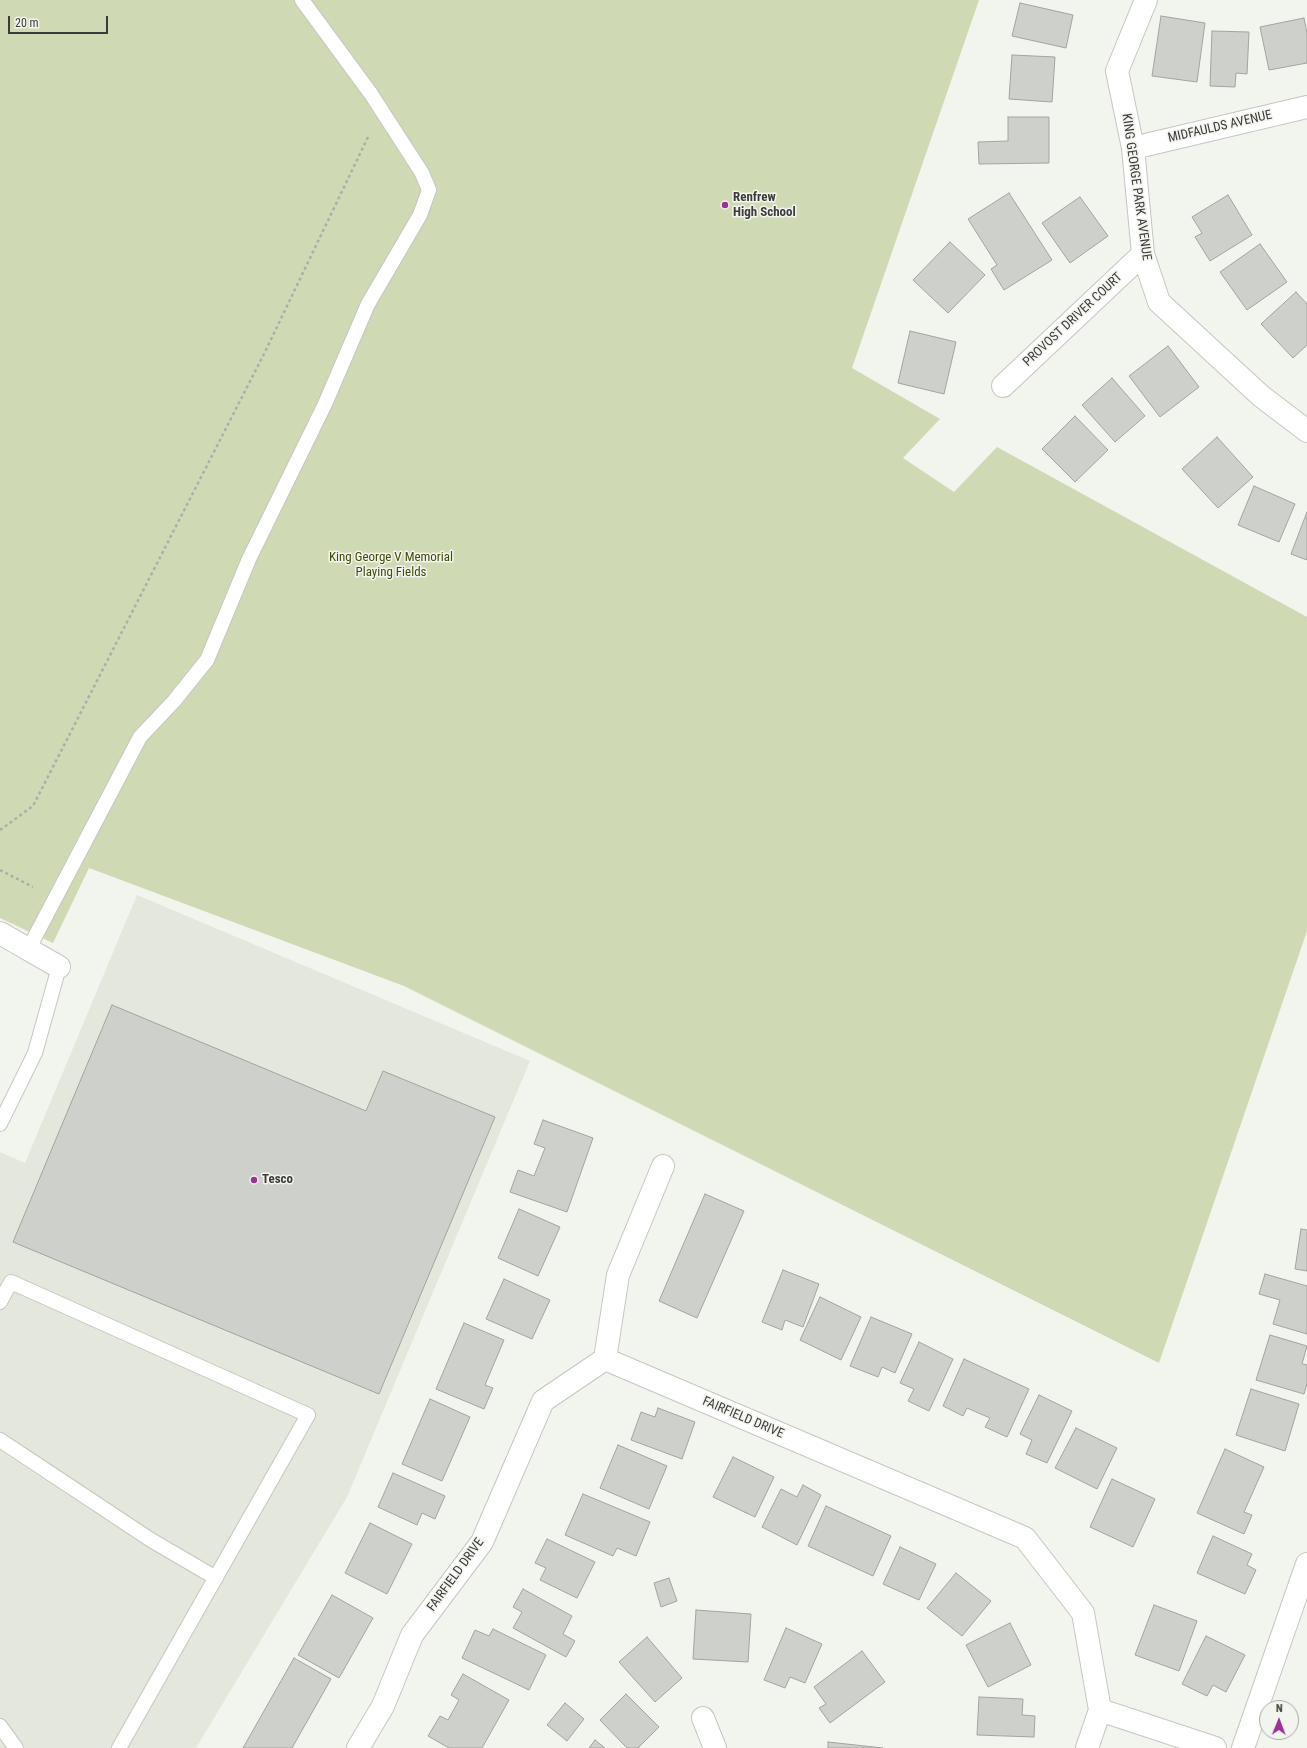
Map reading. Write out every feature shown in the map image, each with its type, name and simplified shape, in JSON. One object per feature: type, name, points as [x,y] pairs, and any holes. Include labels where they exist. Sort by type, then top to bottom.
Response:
[{"type":"street","name":"KING GEORGE PARK AVENUE","points":[[1146,0],[1117,71],[1133,148],[1143,254],[1159,302],[1261,396],[1307,431]]},
{"type":"street","name":"MIDFAULDS AVENUE","points":[[1133,148],[1307,107]]},
{"type":"street","name":"PROVOST DRIVER COURT","points":[[1003,386],[1143,254]]},
{"type":"street","points":[[0,933],[29,948],[59,967]]},
{"type":"street","points":[[605,1359],[618,1275],[663,1166]]},
{"type":"street","name":"FAIRFIELD DRIVE","points":[[358,1748],[383,1706],[412,1635],[482,1542],[543,1401],[605,1359],[1025,1538],[1083,1613],[1100,1710]]},
{"type":"street","points":[[1243,1748],[1307,1564]]},
{"type":"street","points":[[1087,1748],[1100,1710],[1215,1748]]},
{"type":"street","points":[[703,1718],[715,1748]]},
{"type":"lane","points":[[29,948],[140,737],[174,701],[207,660],[249,560],[326,404],[368,304],[420,215],[429,190],[422,174],[381,110],[302,0]]},
{"type":"lane","points":[[0,1124],[35,1053],[59,967]]},
{"type":"lane","points":[[0,1302],[11,1282],[308,1415],[119,1748]]},
{"type":"lane","points":[[0,1440],[150,1540],[216,1578]]},
{"type":"lane","points":[[0,1726],[16,1748]]},
{"type":"path","points":[[0,830],[33,806],[265,352],[381,110]]},
{"type":"path","points":[[0,870],[55,898]]},
{"type":"shaded area","points":[[137,895],[530,1061],[347,1497],[196,1748],[0,1748],[0,1152],[25,1163]]},
{"type":"green space","name":"King George V Memorial Playing Fields","points":[[0,0],[979,0],[852,368],[940,419],[903,458],[954,492],[997,447],[1307,617],[1307,931],[1159,1363],[404,986],[89,868],[53,943],[0,918]]},
{"type":"building","points":[[1020,3],[1073,15],[1066,48],[1012,36]]},
{"type":"building","points":[[1161,16],[1205,23],[1197,82],[1152,76]]},
{"type":"building","points":[[1304,18],[1307,33],[1307,63],[1269,70],[1260,27]]},
{"type":"building","points":[[1212,31],[1249,32],[1247,74],[1236,73],[1235,87],[1210,86]]},
{"type":"building","points":[[1012,55],[1055,57],[1052,102],[1009,99]]},
{"type":"building","points":[[1008,117],[1049,117],[1049,163],[979,164],[978,142],[1008,141]]},
{"type":"building","points":[[1009,193],[1052,260],[1004,290],[991,269],[997,265],[968,219]]},
{"type":"building","points":[[1228,195],[1252,235],[1210,261],[1195,237],[1202,233],[1192,217]]},
{"type":"building","points":[[1080,197],[1108,236],[1070,263],[1042,223]]},
{"type":"building","points":[[950,242],[985,275],[948,313],[913,280]]},
{"type":"building","points":[[1260,244],[1287,282],[1247,310],[1220,272]]},
{"type":"building","points":[[1296,292],[1307,304],[1307,345],[1293,358],[1261,324]]},
{"type":"building","points":[[910,331],[956,342],[944,394],[898,383]]},
{"type":"building","points":[[1168,346],[1199,387],[1160,417],[1129,376]]},
{"type":"building","points":[[1112,378],[1145,416],[1115,442],[1082,405]]},
{"type":"building","points":[[1075,416],[1108,450],[1075,482],[1042,449]]},
{"type":"building","points":[[1217,437],[1253,477],[1218,508],[1182,469]]},
{"type":"building","points":[[1254,486],[1295,504],[1279,542],[1238,525]]},
{"type":"building","points":[[1307,512],[1307,560],[1291,554]]},
{"type":"building","name":"Tesco","points":[[112,1005],[366,1111],[383,1071],[495,1117],[379,1394],[13,1242]]},
{"type":"building","points":[[543,1120],[593,1138],[567,1212],[510,1192],[518,1170],[534,1176],[545,1148],[534,1144]]},
{"type":"building","points":[[705,1194],[744,1211],[697,1318],[659,1301]]},
{"type":"building","points":[[519,1209],[560,1227],[538,1276],[498,1258]]},
{"type":"building","points":[[1301,1229],[1307,1230],[1307,1271],[1295,1269]]},
{"type":"building","points":[[783,1270],[819,1284],[803,1327],[785,1320],[782,1330],[762,1322]]},
{"type":"building","points":[[1265,1274],[1307,1286],[1307,1334],[1273,1324],[1280,1300],[1259,1294]]},
{"type":"building","points":[[504,1279],[550,1300],[532,1339],[486,1319]]},
{"type":"building","points":[[820,1297],[861,1317],[841,1360],[800,1340]]},
{"type":"building","points":[[871,1317],[912,1334],[895,1373],[882,1367],[878,1377],[850,1366]]},
{"type":"building","points":[[464,1323],[504,1340],[485,1385],[493,1388],[484,1409],[436,1389]]},
{"type":"building","points":[[1270,1335],[1307,1346],[1302,1364],[1307,1365],[1307,1384],[1304,1394],[1256,1380]]},
{"type":"building","points":[[919,1342],[953,1359],[929,1411],[908,1401],[914,1389],[900,1383]]},
{"type":"building","points":[[964,1359],[1029,1389],[1007,1437],[985,1427],[990,1418],[967,1408],[963,1416],[943,1406]]},
{"type":"building","points":[[1251,1389],[1299,1404],[1285,1451],[1236,1435]]},
{"type":"building","points":[[1039,1395],[1072,1411],[1047,1463],[1026,1454],[1032,1440],[1020,1434]]},
{"type":"building","points":[[430,1399],[470,1417],[442,1481],[402,1464]]},
{"type":"building","points":[[658,1408],[695,1422],[682,1459],[631,1440],[641,1412],[655,1417]]},
{"type":"building","points":[[1076,1428],[1117,1448],[1097,1489],[1055,1468]]},
{"type":"building","points":[[618,1445],[667,1466],[649,1509],[600,1488]]},
{"type":"building","points":[[1225,1449],[1264,1467],[1244,1512],[1252,1515],[1244,1534],[1197,1513]]},
{"type":"building","points":[[733,1457],[774,1477],[755,1517],[713,1497]]},
{"type":"building","points":[[393,1473],[445,1496],[435,1519],[422,1513],[417,1525],[378,1507]]},
{"type":"building","points":[[1112,1479],[1155,1499],[1133,1547],[1090,1527]]},
{"type":"building","points":[[803,1485],[821,1495],[797,1545],[762,1527],[781,1489],[797,1497]]},
{"type":"building","points":[[583,1494],[650,1522],[636,1556],[617,1548],[613,1556],[565,1535]]},
{"type":"building","points":[[826,1506],[891,1536],[873,1576],[808,1546]]},
{"type":"building","points":[[370,1523],[412,1544],[387,1594],[345,1573]]},
{"type":"building","points":[[1213,1536],[1252,1554],[1247,1565],[1256,1570],[1245,1594],[1197,1573]]},
{"type":"building","points":[[547,1539],[595,1562],[577,1598],[540,1580],[546,1568],[535,1563]]},
{"type":"building","points":[[900,1547],[936,1564],[919,1600],[883,1584]]},
{"type":"building","points":[[956,1573],[991,1601],[962,1636],[927,1608]]},
{"type":"building","points":[[669,1578],[677,1601],[661,1607],[654,1583]]},
{"type":"building","points":[[523,1589],[572,1616],[563,1634],[575,1641],[566,1657],[513,1628],[522,1612],[513,1607]]},
{"type":"building","points":[[332,1595],[373,1618],[339,1678],[298,1655]]},
{"type":"building","points":[[1154,1605],[1197,1621],[1179,1671],[1135,1655]]},
{"type":"building","points":[[696,1610],[751,1614],[748,1662],[693,1659]]},
{"type":"building","points":[[1010,1623],[1031,1665],[988,1687],[966,1645]]},
{"type":"building","points":[[786,1628],[822,1644],[805,1683],[790,1677],[785,1688],[764,1680]]},
{"type":"building","points":[[493,1629],[546,1655],[529,1690],[462,1658],[475,1630],[489,1636]]},
{"type":"building","points":[[1206,1636],[1245,1655],[1226,1692],[1213,1685],[1207,1696],[1182,1684]]},
{"type":"building","points":[[647,1637],[682,1678],[655,1702],[619,1662]]},
{"type":"building","points":[[862,1651],[885,1682],[830,1723],[819,1708],[826,1704],[814,1687]]},
{"type":"building","points":[[294,1658],[331,1679],[292,1748],[243,1748]]},
{"type":"building","points":[[463,1674],[509,1700],[482,1748],[449,1748],[428,1736],[440,1716],[448,1720],[459,1700],[451,1695]]},
{"type":"building","points":[[626,1694],[659,1727],[638,1748],[627,1748],[600,1720]]},
{"type":"building","points":[[979,1697],[1023,1699],[1022,1715],[1035,1716],[1034,1737],[977,1735]]},
{"type":"building","points":[[565,1703],[584,1719],[567,1741],[547,1725]]},
{"type":"building","points":[[595,1740],[605,1748],[589,1748]]},
{"type":"building","points":[[828,1742],[883,1748],[828,1748]]},
{"type":"place","name":"Renfrew High School","points":[[725,205]]},
{"type":"place","name":"Tesco","points":[[254,1180]]}]
